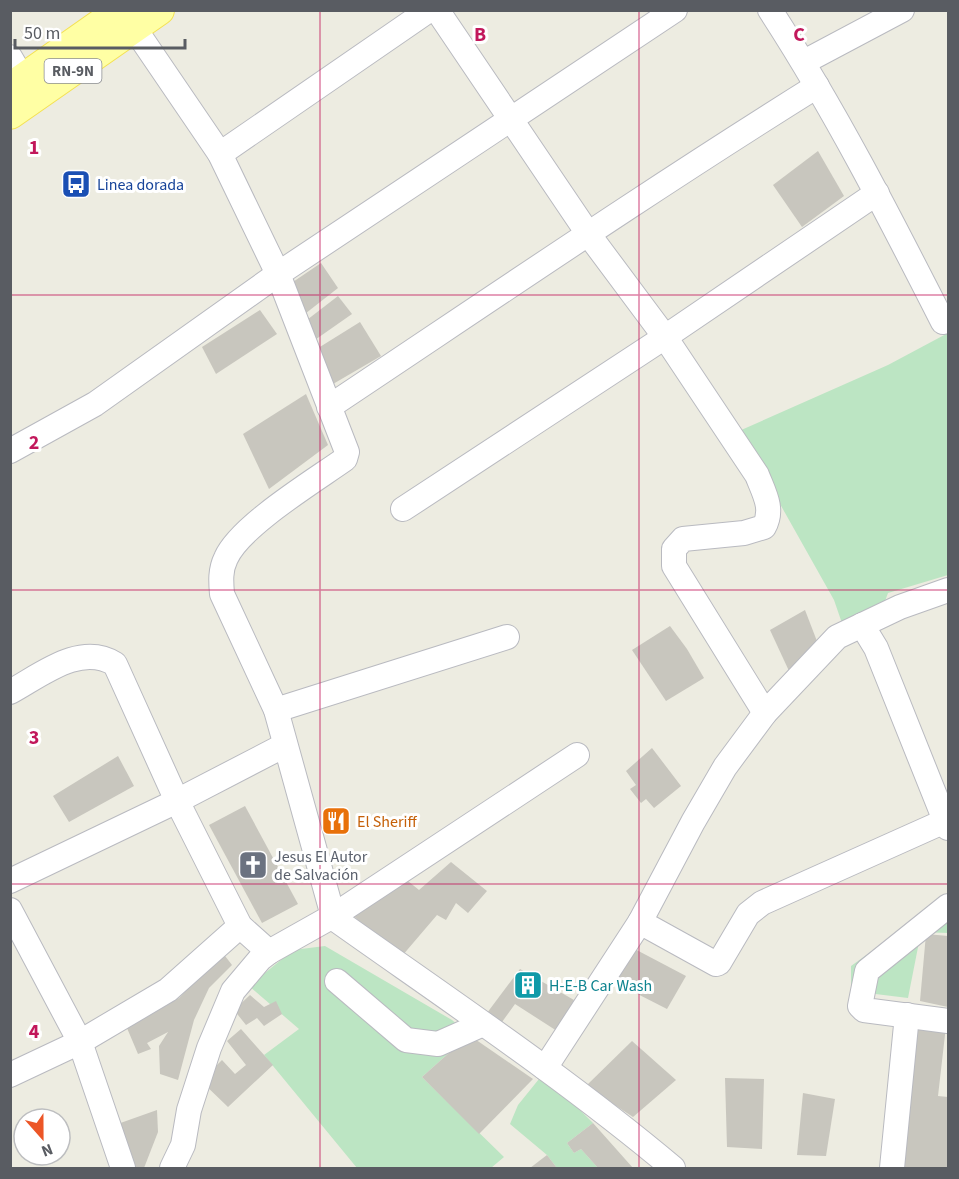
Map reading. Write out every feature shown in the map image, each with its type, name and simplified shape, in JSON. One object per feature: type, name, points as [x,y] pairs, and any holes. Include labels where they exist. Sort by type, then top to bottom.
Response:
[{"type":"main road","name":"RN-9N","points":[[15,75],[134,15]]},
{"type":"main road","name":"RN-9N","points":[[10,114],[134,15]]},
{"type":"street","points":[[220,154],[429,10]]},
{"type":"street","points":[[437,10],[590,235],[665,337],[757,475],[767,499],[769,517],[764,527],[744,532],[683,539],[674,549],[674,566],[765,713]]},
{"type":"street","points":[[10,452],[95,404],[278,274],[675,10]]},
{"type":"street","points":[[770,10],[804,62],[877,192],[943,322],[948,321]]},
{"type":"street","points":[[804,62],[902,10]]},
{"type":"street","points":[[134,15],[220,154],[278,274],[347,452],[345,459],[245,532],[230,551],[222,568],[222,594],[276,710],[333,916],[545,1068],[625,1128],[673,1168]]},
{"type":"street","points":[[329,407],[590,235],[693,163],[817,86]]},
{"type":"street","points":[[403,509],[665,337],[877,192]]},
{"type":"street","points":[[545,1068],[640,922],[693,822],[720,777],[765,713],[837,637],[900,607],[948,590]]},
{"type":"street","points":[[640,922],[716,964],[719,963],[748,914],[762,903],[947,825],[876,648],[862,625]]},
{"type":"street","points":[[276,710],[507,637]]},
{"type":"street","points":[[10,692],[78,657],[96,657],[117,665],[177,801],[240,926],[269,952]]},
{"type":"street","points":[[10,881],[177,801],[285,745]]},
{"type":"street","points":[[172,1168],[183,1145],[189,1110],[209,1048],[233,991],[260,959],[333,916],[577,755]]},
{"type":"street","points":[[948,906],[866,972],[861,1008],[948,1021]]},
{"type":"street","points":[[10,910],[80,1042],[123,1168]]},
{"type":"street","points":[[10,1075],[80,1042],[168,990],[240,926]]},
{"type":"street","points":[[337,981],[406,1040],[438,1044],[483,1024]]},
{"type":"street","points":[[892,1168],[907,1015]]},
{"type":"green space","points":[[948,333],[948,575],[888,593],[877,623],[844,629],[834,600],[739,431],[888,365]]},
{"type":"green space","points":[[948,897],[948,933],[921,932],[908,998],[851,991],[851,966]]},
{"type":"green space","points":[[325,946],[452,1020],[469,1035],[422,1077],[504,1157],[491,1168],[357,1168],[264,1055],[299,1029],[249,986],[293,950]]},
{"type":"green space","points":[[539,1079],[564,1094],[593,1123],[567,1143],[574,1153],[581,1149],[598,1168],[557,1168],[547,1155],[510,1124],[518,1105]]},
{"type":"building","points":[[818,151],[844,196],[802,227],[773,185]]},
{"type":"building","points":[[321,263],[338,288],[301,317],[287,286]]},
{"type":"building","points":[[338,296],[352,314],[312,342],[303,323]]},
{"type":"building","points":[[260,310],[277,334],[216,374],[202,347]]},
{"type":"building","points":[[360,322],[381,356],[333,384],[315,350]]},
{"type":"building","points":[[306,394],[328,445],[269,489],[243,434]]},
{"type":"building","points":[[805,610],[820,649],[789,671],[770,630]]},
{"type":"building","points":[[670,626],[704,678],[666,701],[632,650]]},
{"type":"building","points":[[652,748],[681,786],[654,808],[646,799],[641,803],[630,789],[636,785],[626,771]]},
{"type":"building","points":[[118,756],[134,786],[69,822],[53,796]]},
{"type":"building","name":"Jesus El Autor de Salvación","points":[[245,806],[298,904],[262,923],[209,825]]},
{"type":"building","points":[[451,862],[487,891],[468,913],[456,903],[446,920],[437,915],[402,956],[371,934],[352,914],[403,877],[419,890]]},
{"type":"building","points":[[926,934],[948,936],[948,1007],[920,1001]]},
{"type":"building","points":[[629,946],[686,976],[667,1009],[614,982]]},
{"type":"building","points":[[222,952],[232,965],[209,988],[194,1020],[178,1080],[160,1074],[159,1046],[168,1032],[147,1043],[151,1049],[138,1054],[124,1021],[179,998]]},
{"type":"building","name":"H-E-B Car Wash","points":[[520,969],[574,1000],[557,1031],[515,1004],[502,1022],[487,1013]]},
{"type":"building","points":[[250,995],[264,1007],[276,1001],[282,1014],[264,1026],[257,1018],[246,1025],[234,1010]]},
{"type":"building","points":[[909,1021],[946,1026],[938,1096],[948,1097],[948,1168],[895,1168]]},
{"type":"building","points":[[241,1029],[273,1065],[228,1107],[201,1081],[222,1060],[235,1074],[246,1065],[227,1041]]},
{"type":"building","points":[[469,1035],[533,1079],[479,1134],[422,1077]]},
{"type":"building","points":[[632,1041],[676,1080],[633,1117],[586,1086]]},
{"type":"building","points":[[725,1078],[764,1079],[762,1149],[727,1147]]},
{"type":"building","points":[[803,1093],[835,1099],[826,1156],[797,1155]]},
{"type":"building","points":[[157,1110],[158,1132],[144,1168],[127,1168],[112,1126]]},
{"type":"building","points":[[593,1123],[633,1168],[598,1168],[581,1149],[574,1153],[567,1143]]},
{"type":"building","points":[[547,1155],[557,1168],[530,1168]]},
{"type":"place","name":"Linea dorada","points":[[76,184]]},
{"type":"place","name":"El Sheriff","points":[[336,821]]},
{"type":"place","name":"Jesus El Autor de Salvación","points":[[253,865]]},
{"type":"place","name":"H-E-B Car Wash","points":[[528,985]]}]
